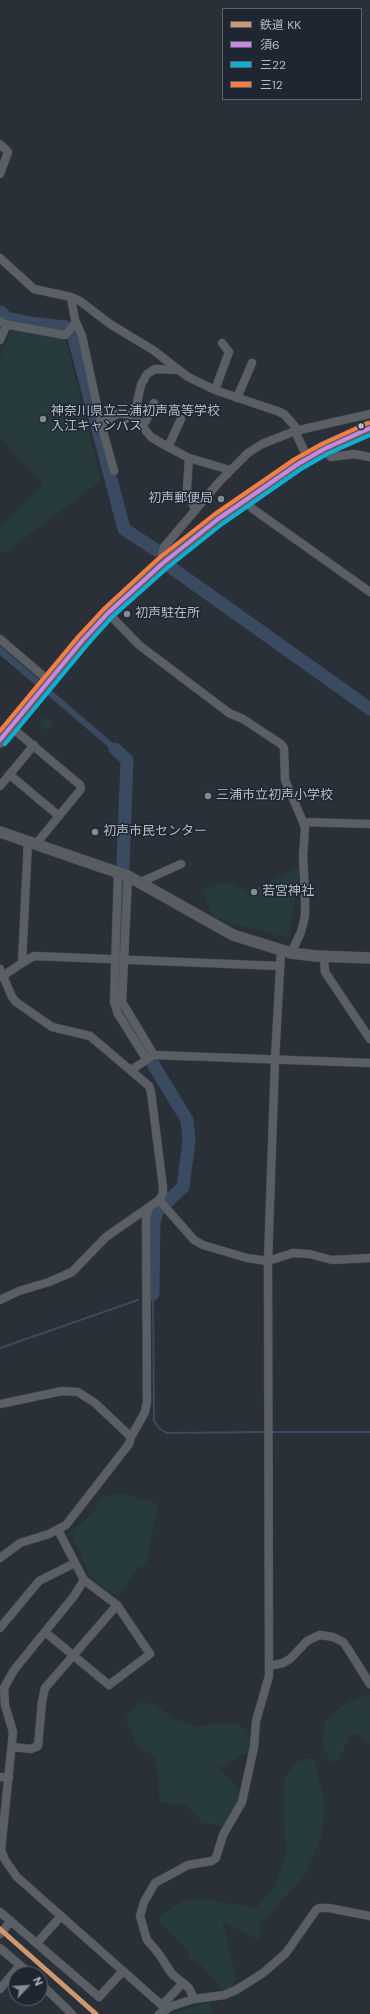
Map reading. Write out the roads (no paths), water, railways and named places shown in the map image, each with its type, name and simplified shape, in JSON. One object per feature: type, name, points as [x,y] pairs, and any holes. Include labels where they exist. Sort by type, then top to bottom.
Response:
[{"type":"highway","points":[[0,740],[45,685],[108,613],[165,561],[245,501],[308,459],[324,449],[370,428]]},
{"type":"street","points":[[0,144],[8,152],[0,174]]},
{"type":"street","points":[[0,258],[34,289],[71,297],[94,310],[110,324],[169,360],[178,370],[197,382],[215,390],[284,414],[296,430],[308,459]]},
{"type":"street","points":[[71,297],[75,324],[82,336],[114,471]]},
{"type":"street","points":[[0,340],[3,323],[41,331],[58,332],[65,335],[75,324]]},
{"type":"street","points":[[215,390],[229,352],[222,343]]},
{"type":"street","points":[[237,398],[252,364]]},
{"type":"street","points":[[134,416],[141,385],[147,374],[155,369],[178,370]]},
{"type":"street","points":[[142,424],[146,420],[154,404]]},
{"type":"street","points":[[102,424],[119,413],[134,416],[151,437],[168,447],[189,458],[230,470]]},
{"type":"street","points":[[165,561],[162,550],[195,509],[230,470],[248,453],[262,444],[296,430],[370,414]]},
{"type":"street","points":[[168,447],[181,419]]},
{"type":"street","points":[[324,449],[331,457],[354,454],[370,456]]},
{"type":"street","points":[[189,458],[187,488],[190,501],[195,509]]},
{"type":"street","points":[[245,501],[253,509],[370,592]]},
{"type":"street","points":[[108,613],[139,645],[222,708],[281,744],[285,753],[283,766],[285,780],[304,822],[304,916],[301,932],[286,952],[280,966],[275,1060],[268,1261],[269,1676],[256,1721],[254,1748],[242,1802],[223,1835],[216,1858],[212,1861],[188,1865],[155,1883],[140,1910],[141,1924],[147,1940],[159,1954],[172,1974],[183,1983],[192,1993],[194,1998]]},
{"type":"street","points":[[0,639],[45,685]]},
{"type":"street","points":[[11,727],[34,745],[80,786],[81,789],[59,816],[32,842],[22,963]]},
{"type":"street","points":[[0,786],[34,745]]},
{"type":"street","points":[[10,775],[59,816]]},
{"type":"street","points":[[304,822],[370,824]]},
{"type":"street","points":[[0,832],[123,874],[141,882],[219,929],[286,952],[324,957],[370,958]]},
{"type":"street","points":[[141,882],[181,864]]},
{"type":"street","points":[[123,874],[120,960],[122,1002],[150,1058]]},
{"type":"street","points":[[0,1300],[19,1291],[49,1282],[72,1272],[106,1237],[148,1208],[158,1200],[163,1193],[151,1092],[144,1080],[90,1036],[52,1027],[46,1024],[12,997],[2,972],[34,956],[280,966]]},
{"type":"street","points":[[324,957],[325,972],[370,1039]]},
{"type":"street","points":[[131,1070],[150,1058],[370,1063]]},
{"type":"street","points":[[158,1200],[187,1234],[203,1246],[246,1258],[268,1261],[293,1253],[309,1254],[332,1260],[370,1258]]},
{"type":"street","points":[[0,1558],[20,1543],[58,1530],[72,1517],[129,1444],[131,1437],[146,1412],[146,1218],[148,1208]]},
{"type":"street","points":[[0,1404],[62,1391],[78,1392],[95,1403],[131,1437]]},
{"type":"street","points":[[45,1632],[109,1685],[150,1654],[117,1605],[84,1580],[58,1530]]},
{"type":"street","points":[[0,1628],[39,1581],[76,1563]]},
{"type":"street","points":[[84,1580],[74,1596],[8,1679],[4,1688],[2,1698],[13,1732],[12,1747],[4,1777],[0,1850],[17,1878],[164,2007]]},
{"type":"street","points":[[12,1747],[31,1749],[38,1746],[42,1702],[45,1688],[117,1605]]},
{"type":"street","points":[[269,1666],[283,1663],[290,1659],[307,1641],[315,1637],[320,1635],[333,1637],[343,1642],[348,1648],[370,1684]]},
{"type":"street","points":[[164,2007],[194,1998],[224,1995],[236,1990],[263,1973],[286,1953],[316,1910],[319,1908],[329,1908],[370,1916]]},
{"type":"street","points":[[0,1912],[99,1997],[123,1970]]},
{"type":"street","points":[[37,1943],[61,1916]]},
{"type":"street","points":[[0,1934],[11,1921]]},
{"type":"street","points":[[0,1948],[20,1965],[0,1988]]},
{"type":"street","points":[[159,2014],[183,1983]]},
{"type":"street","points":[[48,1991],[72,2014]]},
{"type":"water","points":[[0,646],[121,750],[128,759],[126,762],[0,655]]},
{"type":"waterway","points":[[0,312],[7,318],[30,323],[66,327],[73,334],[124,529],[156,550]]},
{"type":"waterway","points":[[169,566],[370,709]]},
{"type":"waterway","points":[[115,749],[127,760],[120,944]]},
{"type":"waterway","points":[[118,994],[118,1002],[121,1011],[187,1120],[189,1141],[183,1187],[166,1203]]},
{"type":"waterway","points":[[153,1294],[154,1222],[157,1212]]},
{"type":"waterway","points":[[151,1295],[153,1294],[154,1421],[160,1429],[167,1433],[267,1432]]},
{"type":"waterway","points":[[0,1348],[138,1300]]},
{"type":"waterway","points":[[271,1432],[370,1432]]},
{"type":"rail line","name":"KK","points":[[0,1929],[96,2014]]},
{"type":"place","name":"神奈川県立三浦初声高等学校 入江キャンパス","points":[[43,419]]},
{"type":"place","name":"初声郵便局","points":[[221,499]]},
{"type":"place","name":"初声駐在所","points":[[127,614]]},
{"type":"place","name":"三浦市立初声小学校","points":[[208,796]]},
{"type":"place","name":"初声市民センター","points":[[95,832]]},
{"type":"place","name":"若宮神社","points":[[254,892]]}]
